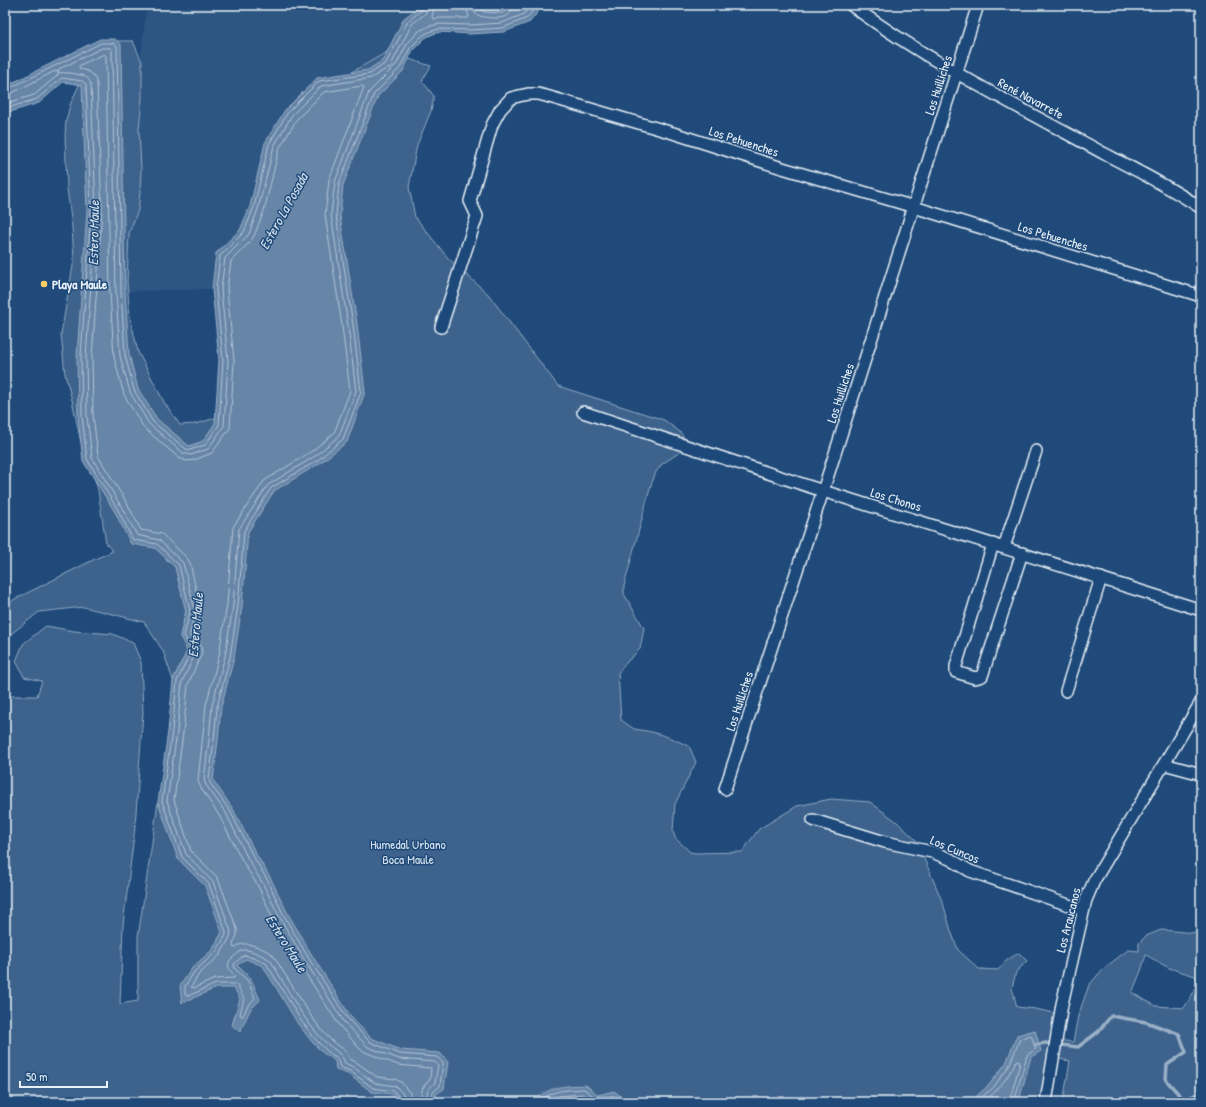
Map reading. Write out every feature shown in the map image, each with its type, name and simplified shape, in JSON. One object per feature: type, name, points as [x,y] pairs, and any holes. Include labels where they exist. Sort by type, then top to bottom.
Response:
[{"type":"street","name":"René Navarrete","points":[[851,5],[904,42],[956,73],[1138,171],[1201,208]]},
{"type":"street","name":"Los Huilliches","points":[[725,789],[824,490],[978,5]]},
{"type":"street","name":"Los Pehuenches","points":[[441,327],[477,216],[470,201],[492,125],[500,110],[511,98],[528,94],[546,96],[673,133],[779,167],[914,207],[1201,296]]},
{"type":"street","name":"Los Chonos","points":[[583,412],[1201,610]]},
{"type":"street","points":[[1022,553],[982,676],[975,678],[956,672],[956,666],[999,545],[1036,451]]},
{"type":"street","points":[[1066,691],[1101,578]]},
{"type":"street","name":"Los Araucanos","points":[[1046,1102],[1062,1004],[1086,900],[1094,880],[1201,702]]},
{"type":"street","points":[[1164,764],[1201,774]]},
{"type":"street","name":"Los Cuncos","points":[[813,820],[885,842],[932,852],[970,871],[1084,910]]},
{"type":"shaded area","points":[[149,5],[422,5],[404,18],[383,60],[250,206],[240,230],[216,254],[212,289],[125,291],[138,87],[146,10]]},
{"type":"green space","name":"Humedal Urbano Boca Maule","points":[[117,41],[133,41],[142,62],[142,98],[139,129],[141,170],[140,193],[138,210],[129,233],[127,282],[130,317],[138,352],[164,402],[180,425],[196,424],[215,418],[224,401],[338,80],[387,52],[431,66],[422,81],[434,96],[431,111],[417,145],[409,187],[415,217],[448,258],[488,294],[558,386],[664,420],[680,432],[685,439],[682,451],[662,464],[656,472],[651,485],[624,586],[624,594],[644,628],[640,649],[618,673],[621,720],[634,729],[652,732],[689,746],[696,762],[675,804],[673,831],[675,838],[690,852],[742,852],[759,829],[797,806],[831,799],[870,802],[896,821],[916,840],[943,903],[958,950],[979,969],[998,970],[1007,960],[1019,953],[1027,961],[1016,972],[1012,988],[1017,1007],[1036,1009],[1067,1016],[1059,1040],[1073,1042],[1078,1016],[1089,985],[1103,969],[1128,950],[1139,951],[1139,943],[1146,936],[1161,930],[1195,933],[1201,937],[1201,1102],[1063,1102],[1070,1061],[1052,1058],[1043,1102],[5,1102],[5,696],[37,696],[42,681],[24,677],[16,661],[23,644],[46,626],[74,631],[113,634],[133,643],[141,662],[143,712],[135,827],[123,925],[120,1004],[138,1001],[138,937],[158,802],[160,808],[182,661],[173,680],[163,651],[144,622],[84,607],[39,612],[11,634],[5,642],[5,609],[13,600],[113,551],[106,544],[98,490],[81,443],[65,374],[61,334],[74,260],[72,227],[67,188],[65,136],[66,121],[70,105],[85,72]],"holes":[[[165,558],[177,564],[191,606],[186,648],[180,636],[186,611],[175,567]],[[1146,955],[1169,968],[1195,976],[1199,983],[1184,1008],[1156,1006],[1132,993]]]},
{"type":"water","name":"Estero La Posada","points":[[422,5],[476,5],[485,8],[501,9],[506,5],[540,5],[540,9],[530,22],[504,32],[470,34],[440,32],[425,38],[413,50],[403,71],[378,96],[343,185],[340,216],[357,324],[365,392],[347,442],[320,463],[274,491],[248,532],[242,606],[234,658],[221,707],[213,780],[233,809],[287,912],[313,957],[351,1017],[371,1038],[401,1050],[440,1053],[448,1062],[444,1089],[436,1094],[437,1102],[398,1102],[392,1094],[372,1092],[348,1074],[336,1070],[335,1061],[323,1053],[313,1043],[298,1024],[263,966],[246,959],[237,965],[251,979],[260,1000],[250,1010],[240,1032],[232,1025],[240,999],[234,988],[216,988],[182,1003],[180,986],[192,968],[213,949],[222,932],[205,886],[178,859],[158,802],[168,731],[173,680],[187,651],[180,636],[186,611],[175,567],[155,548],[131,544],[115,512],[83,461],[78,416],[77,356],[87,211],[82,85],[63,82],[39,103],[10,112],[5,109],[5,75],[8,85],[100,39],[115,39],[121,44],[125,291],[129,354],[138,389],[157,419],[189,446],[203,441],[215,423],[219,360],[212,289],[216,253],[240,230],[250,206],[265,143],[285,110],[317,78],[368,70],[383,60],[404,18]]},
{"type":"water","points":[[1035,1030],[1041,1051],[1031,1057],[1020,1097],[1015,1102],[970,1102],[989,1085],[1006,1063],[1017,1035]]},
{"type":"water","points":[[586,1085],[598,1095],[614,1091],[628,1102],[535,1102],[540,1096],[552,1089],[565,1086]]},
{"type":"waterway","name":"Estero Maule","points":[[1035,1045],[1045,1043],[1078,1047],[1098,1032],[1111,1016],[1146,1022],[1179,1034],[1186,1052],[1167,1065],[1166,1080],[1184,1100],[1201,1092]]},
{"type":"place","name":"Playa Maule","points":[[44,284]]}]
